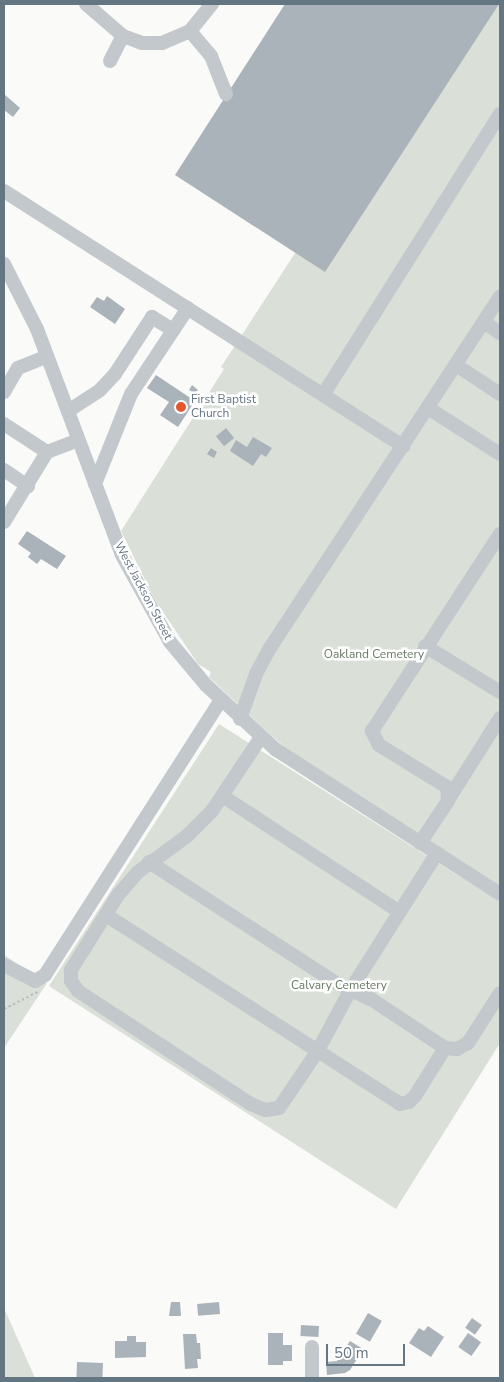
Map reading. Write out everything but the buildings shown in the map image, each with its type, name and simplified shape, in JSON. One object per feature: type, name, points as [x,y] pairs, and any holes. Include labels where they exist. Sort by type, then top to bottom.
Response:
[{"type":"street","points":[[86,4],[123,36],[142,43],[162,43],[190,31],[212,4]]},
{"type":"street","points":[[190,31],[211,56],[226,94]]},
{"type":"street","points":[[110,61],[123,36]]},
{"type":"street","points":[[323,395],[500,114]]},
{"type":"street","points":[[4,190],[403,446]]},
{"type":"street","name":"West Jackson Street","points":[[4,264],[47,356],[122,555],[170,642],[240,719],[306,771],[500,894]]},
{"type":"street","points":[[240,719],[266,655],[500,296]]},
{"type":"street","points":[[95,484],[131,394],[188,308]]},
{"type":"street","points":[[68,411],[100,390],[115,374],[152,317],[173,330]]},
{"type":"street","points":[[484,322],[500,332]]},
{"type":"street","points":[[4,392],[8,376],[18,368],[47,356]]},
{"type":"street","points":[[456,365],[500,394]]},
{"type":"street","points":[[428,408],[500,454]]},
{"type":"street","points":[[4,424],[48,452]]},
{"type":"street","points":[[487,446],[500,438]]},
{"type":"street","points":[[4,522],[48,452],[78,440]]},
{"type":"street","points":[[4,470],[28,486]]},
{"type":"street","points":[[448,801],[449,792],[443,782],[379,745],[372,737],[374,725],[500,534]]},
{"type":"street","points":[[425,646],[500,692]]},
{"type":"street","points":[[4,964],[35,981],[45,975],[221,700]]},
{"type":"street","points":[[420,843],[500,718]]},
{"type":"street","points":[[261,736],[224,797],[187,836],[149,862],[126,884],[71,970],[74,986],[251,1104],[264,1110],[279,1108],[317,1052],[351,990],[436,853]]},
{"type":"street","points":[[224,797],[400,912]]},
{"type":"street","points":[[149,862],[445,1048],[457,1049],[468,1042],[500,993]]},
{"type":"street","points":[[106,915],[394,1102],[404,1104],[414,1096],[445,1048]]},
{"type":"street","points":[[312,1347],[312,1378]]},
{"type":"green space","name":"Oakland Cemetery","points":[[457,4],[500,4],[500,888],[309,768],[266,731],[209,677],[211,672],[198,664],[155,600],[121,531],[224,369],[221,367]]},
{"type":"green space","name":"Calvary Cemetery","points":[[219,724],[500,902],[500,1043],[396,1209],[49,986]]},
{"type":"green space","points":[[4,955],[47,983],[4,1048]]},
{"type":"green space","points":[[4,1308],[35,1378],[4,1378]]},
{"type":"place","name":"First Baptist Church","points":[[181,407]]}]
